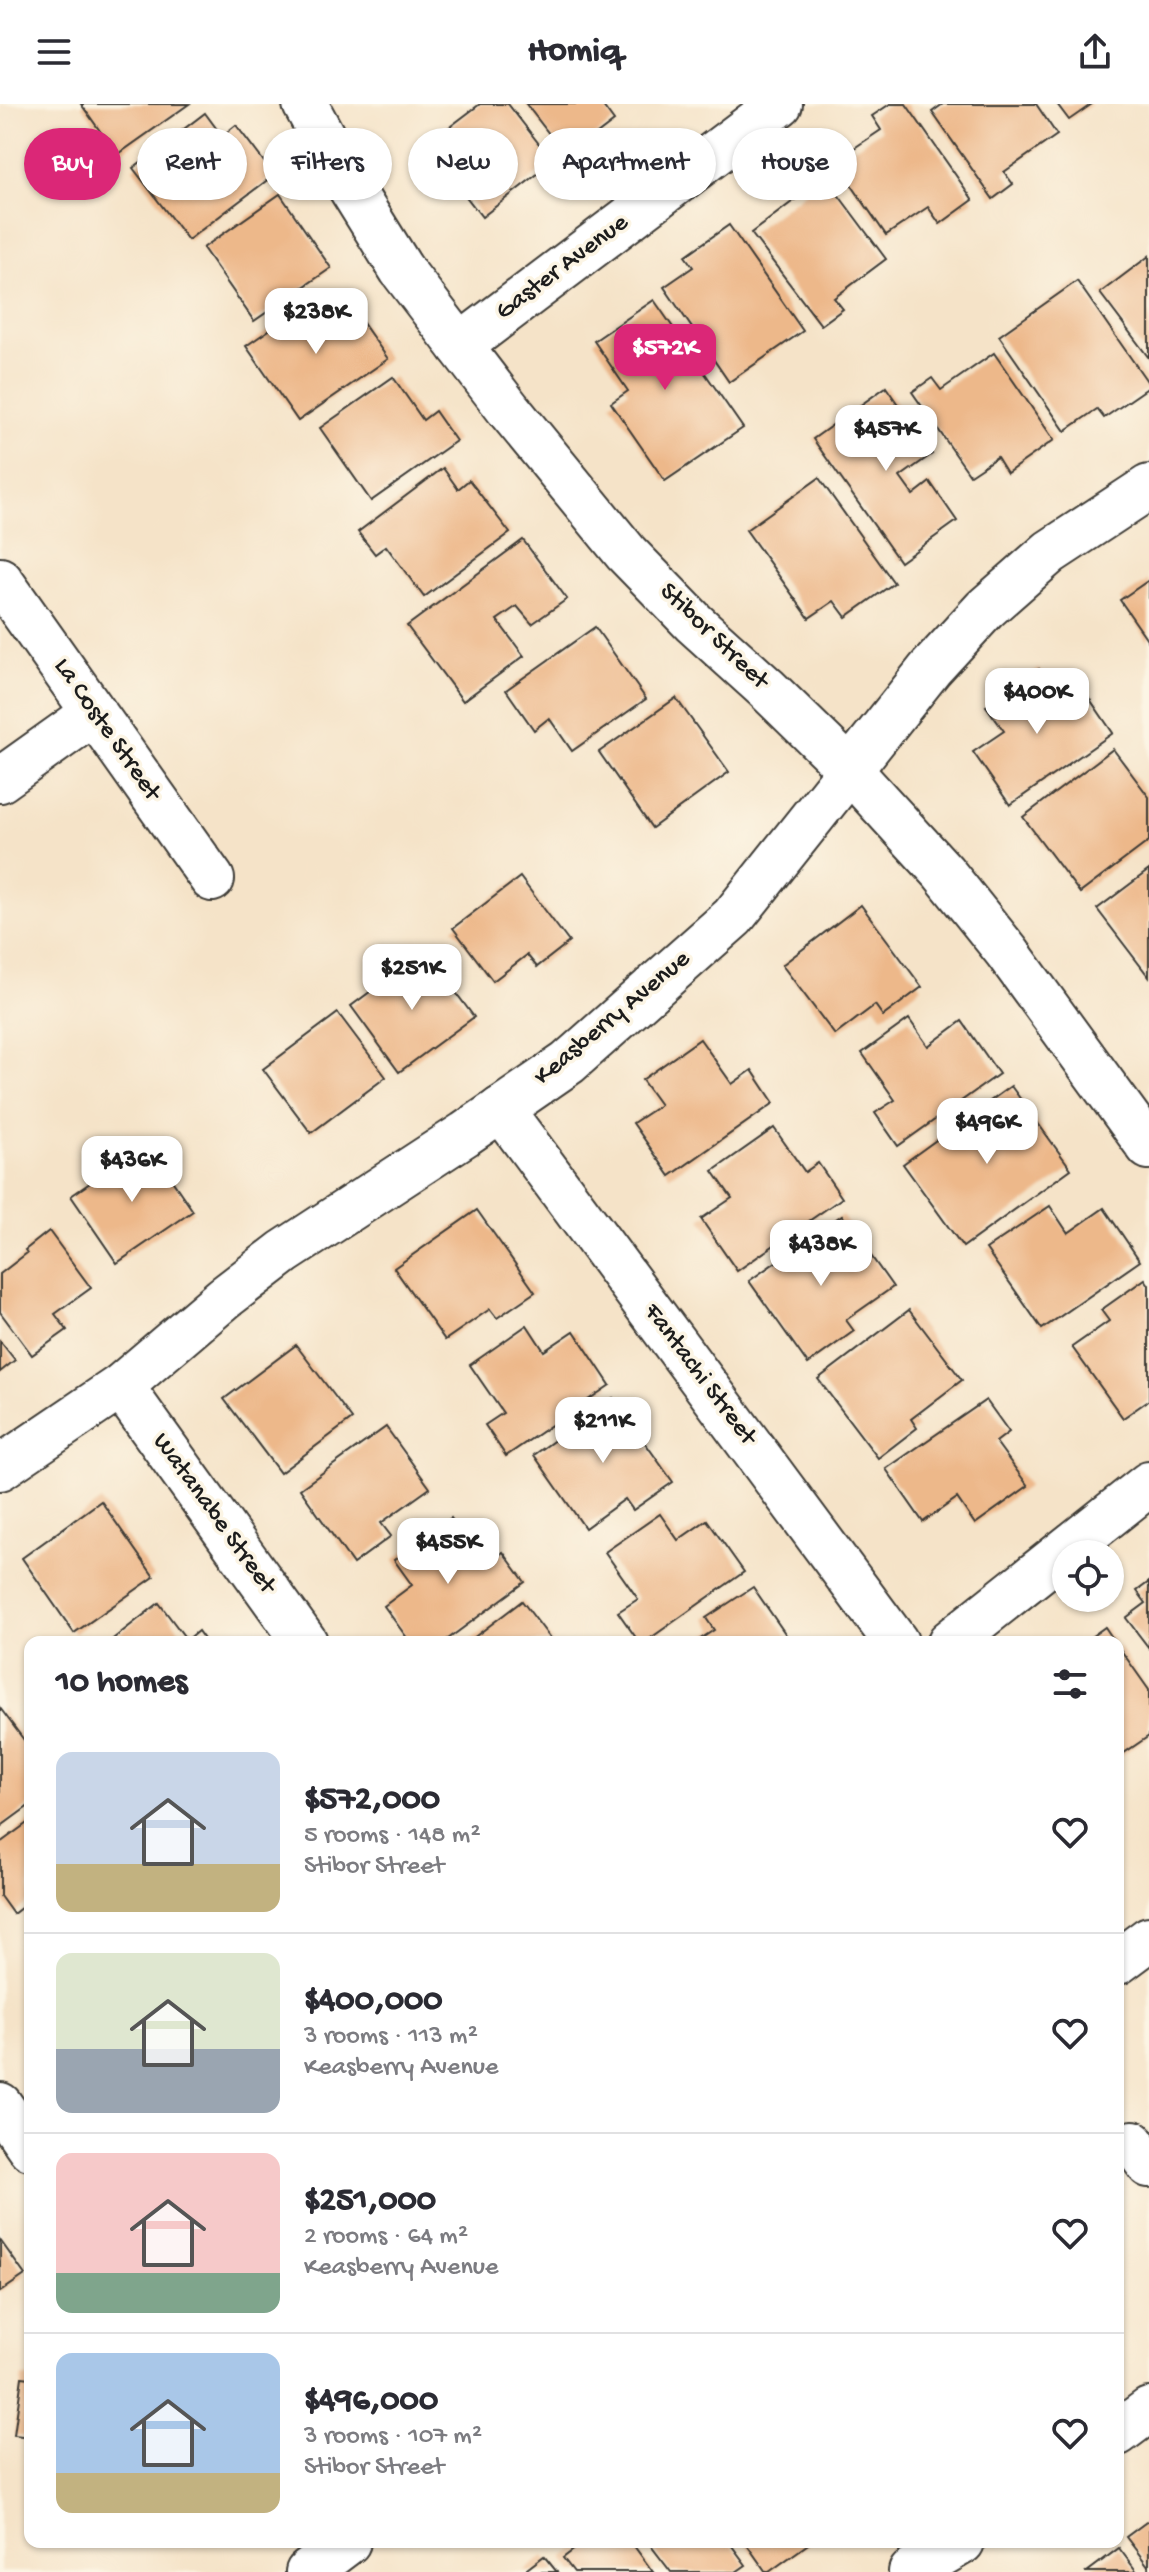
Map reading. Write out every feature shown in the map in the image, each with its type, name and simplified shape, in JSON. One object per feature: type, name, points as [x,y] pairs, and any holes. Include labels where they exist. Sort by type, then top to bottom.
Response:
[{"type":"street","name":"Stibor Street","points":[[305,104],[350,187],[401,269],[626,553],[694,623],[850,771],[952,883],[1007,952],[1149,1147]]},
{"type":"street","name":"Gaster Avenue","points":[[460,346],[780,104]]},
{"type":"street","name":"Keasberry Avenue","points":[[0,1468],[121,1386],[224,1298],[284,1252],[568,1063],[733,917],[930,669],[985,609],[1050,552],[1149,487]]},
{"type":"street","name":"La Coste Street","points":[[0,580],[212,879]]},
{"type":"street","points":[[0,780],[94,713]]},
{"type":"street","name":"Fantachi Street","points":[[501,1109],[892,1636]]},
{"type":"street","name":"Watanabe Street","points":[[121,1386],[301,1636]]},
{"type":"street","points":[[958,1636],[1149,1484]]},
{"type":"street","points":[[1124,1958],[1149,1939]]},
{"type":"street","points":[[0,2105],[24,2139]]},
{"type":"street","points":[[1124,2429],[1149,2410]]},
{"type":"street","points":[[308,2572],[340,2548]]},
{"type":"street","points":[[911,2572],[952,2548]]},
{"type":"building","points":[[81,104],[189,104],[155,128],[137,128],[137,141],[121,152],[121,128],[98,128]]},
{"type":"building","points":[[480,104],[508,104],[534,138],[534,177],[518,189],[518,128],[448,128]]},
{"type":"building","points":[[526,104],[606,104],[603,106],[614,121],[605,128],[545,128]]},
{"type":"building","points":[[890,104],[906,104],[973,200],[940,224],[928,207],[886,235],[857,193],[857,146],[881,130],[872,116]]},
{"type":"building","points":[[943,104],[1036,104],[1057,135],[1004,172],[1013,184],[993,199],[932,112]]},
{"type":"building","points":[[1057,104],[1092,104],[1069,120]]},
{"type":"building","points":[[205,113],[216,128],[185,128]]},
{"type":"building","points":[[247,139],[263,161],[263,183],[247,195]]},
{"type":"building","points":[[157,200],[241,200],[188,240]]},
{"type":"building","points":[[271,200],[284,200],[331,268],[254,321],[203,248]]},
{"type":"building","points":[[469,200],[504,200],[482,217]]},
{"type":"building","points":[[795,200],[842,200],[886,259],[834,298],[843,309],[821,325],[751,233]]},
{"type":"building","points":[[729,225],[803,331],[729,382],[664,287],[693,267],[685,256]]},
{"type":"building","points":[[1149,256],[1149,358],[1100,293]]},
{"type":"building","points":[[1077,281],[1149,387],[1104,418],[1097,409],[1065,431],[999,336]]},
{"type":"building","points":[[317,297],[334,322],[353,309],[388,359],[298,421],[246,346]]},
{"type":"building","points":[[654,300],[743,428],[665,481],[611,403],[628,391],[594,341]]},
{"type":"building","points":[[994,353],[1054,440],[1007,473],[997,457],[970,475],[912,392],[932,378],[941,390]]},
{"type":"building","points":[[393,377],[423,420],[435,411],[456,441],[371,501],[320,428]]},
{"type":"building","points":[[886,387],[932,454],[900,477],[913,495],[930,482],[957,521],[900,562],[813,439]]},
{"type":"building","points":[[443,468],[458,489],[469,480],[510,533],[424,597],[386,546],[375,554],[358,532]]},
{"type":"building","points":[[819,478],[894,583],[846,617],[834,601],[809,618],[746,530]]},
{"type":"building","points":[[523,540],[567,599],[532,624],[517,606],[497,620],[524,656],[463,701],[407,626]]},
{"type":"building","points":[[1149,580],[1149,642],[1120,600]]},
{"type":"building","points":[[595,627],[646,699],[572,751],[549,718],[534,730],[506,690]]},
{"type":"building","points":[[1039,669],[1069,712],[1089,698],[1113,733],[1010,805],[973,752],[1004,731],[986,706]]},
{"type":"building","points":[[676,698],[729,772],[652,828],[599,752]]},
{"type":"building","points":[[1113,749],[1149,797],[1149,841],[1080,893],[1023,817]]},
{"type":"building","points":[[1149,870],[1149,977],[1097,909]]},
{"type":"building","points":[[520,877],[569,942],[537,967],[527,955],[493,981],[453,928]]},
{"type":"building","points":[[861,905],[922,987],[883,1016],[875,1005],[835,1035],[782,965]]},
{"type":"building","points":[[425,951],[474,1017],[399,1072],[351,1006]]},
{"type":"building","points":[[338,1013],[386,1077],[311,1133],[263,1069]]},
{"type":"building","points":[[909,1019],[928,1046],[962,1021],[999,1074],[898,1146],[875,1113],[895,1100],[862,1053]]},
{"type":"building","points":[[700,1039],[732,1084],[752,1070],[774,1103],[670,1176],[633,1123],[660,1105],[642,1080]]},
{"type":"building","points":[[1011,1086],[1071,1169],[963,1247],[903,1164]]},
{"type":"building","points":[[774,1128],[805,1172],[818,1163],[842,1198],[737,1271],[701,1219],[732,1198],[713,1171]]},
{"type":"building","points":[[147,1144],[193,1211],[117,1263],[71,1196]]},
{"type":"building","points":[[1050,1206],[1068,1233],[1104,1208],[1140,1261],[1042,1329],[986,1249]]},
{"type":"building","points":[[477,1210],[535,1292],[497,1318],[490,1309],[445,1340],[394,1268]]},
{"type":"building","points":[[842,1215],[893,1287],[846,1320],[854,1331],[808,1364],[749,1281]]},
{"type":"building","points":[[49,1231],[91,1288],[55,1314],[67,1330],[32,1355],[0,1312],[0,1274]]},
{"type":"building","points":[[1145,1279],[1149,1285],[1149,1400],[1123,1418],[1072,1347],[1109,1321],[1101,1310]]},
{"type":"building","points":[[909,1310],[962,1380],[911,1419],[917,1428],[878,1458],[818,1379]]},
{"type":"building","points":[[527,1325],[544,1351],[574,1331],[610,1385],[506,1456],[485,1425],[503,1413],[470,1365]]},
{"type":"building","points":[[0,1341],[15,1360],[0,1372]]},
{"type":"building","points":[[296,1345],[352,1419],[280,1473],[224,1399]]},
{"type":"building","points":[[613,1398],[673,1482],[633,1510],[625,1499],[585,1528],[534,1455]]},
{"type":"building","points":[[986,1400],[1009,1432],[996,1442],[1028,1486],[975,1524],[957,1498],[923,1522],[886,1469]]},
{"type":"building","points":[[386,1427],[430,1488],[381,1523],[391,1536],[353,1564],[300,1489]]},
{"type":"building","points":[[101,1501],[154,1577],[74,1633],[22,1558]]},
{"type":"building","points":[[660,1514],[678,1540],[707,1520],[744,1572],[653,1636],[635,1636],[618,1612],[638,1599],[605,1552]]},
{"type":"building","points":[[451,1518],[485,1565],[503,1552],[525,1582],[452,1636],[406,1636],[384,1606],[412,1585],[394,1560]]},
{"type":"building","points":[[1149,1582],[1149,1648],[1126,1618],[1146,1603],[1137,1591]]},
{"type":"building","points":[[753,1587],[787,1636],[705,1636],[714,1630],[706,1618]]},
{"type":"building","points":[[522,1601],[548,1636],[476,1636]]},
{"type":"building","points":[[159,1603],[184,1636],[117,1636]]},
{"type":"building","points":[[1105,1627],[1111,1636],[1092,1636]]},
{"type":"building","points":[[1124,1655],[1149,1690],[1149,1736],[1124,1753]]},
{"type":"building","points":[[0,1708],[24,1740],[24,1809],[0,1827]]},
{"type":"building","points":[[24,1825],[24,1906],[13,1914],[0,1896],[0,1843]]},
{"type":"building","points":[[0,2240],[24,2276],[0,2292]]},
{"type":"building","points":[[22,2377],[24,2377],[24,2436],[14,2435]]},
{"type":"building","points":[[1149,2520],[1149,2567],[1126,2537]]},
{"type":"building","points":[[576,2548],[635,2548],[653,2572],[574,2572],[563,2558]]},
{"type":"building","points":[[653,2548],[733,2548],[746,2565],[736,2572],[671,2572]]},
{"type":"building","points":[[749,2548],[803,2548],[769,2572]]},
{"type":"building","points":[[1119,2548],[1137,2572],[1087,2572]]},
{"type":"building","points":[[544,2556],[557,2572],[523,2572]]}]
